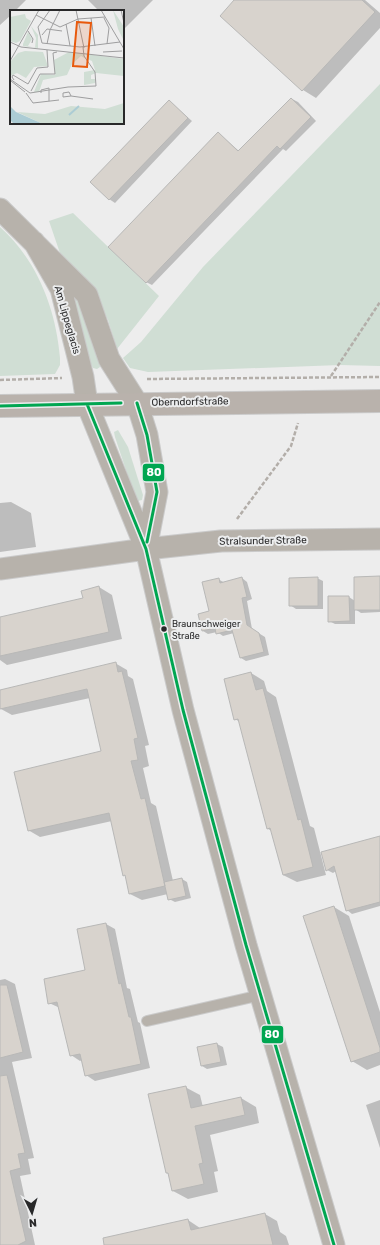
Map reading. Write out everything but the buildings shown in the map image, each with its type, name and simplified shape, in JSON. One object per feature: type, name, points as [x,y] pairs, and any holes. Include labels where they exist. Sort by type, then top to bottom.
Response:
[{"type":"main road","name":"Oberndorfstraße","points":[[0,406],[380,401]]},
{"type":"street","name":"Am Lippeglacis","points":[[0,209],[87,295],[109,359],[137,403],[147,435],[157,492],[146,549]]},
{"type":"street","name":"Am Lippeglacis","points":[[34,242],[61,290],[83,377],[87,404],[146,549]]},
{"type":"street","name":"Stralsunder Straße","points":[[146,549],[221,541],[380,540]]},
{"type":"street","points":[[0,569],[146,549],[183,710],[261,995],[334,1245]]},
{"type":"lane","points":[[147,1021],[261,995]]},
{"type":"path","points":[[0,380],[83,377]]},
{"type":"path","points":[[123,380],[380,377]]},
{"type":"shaded area","points":[[380,84],[380,366],[340,365],[148,372],[130,368],[123,358],[141,342],[203,267]]},
{"type":"shaded area","points":[[73,213],[159,296],[117,349],[108,320],[94,291],[61,256],[49,221]]},
{"type":"shaded area","points":[[0,227],[24,254],[42,286],[49,304],[58,340],[60,358],[60,365],[55,374],[0,376]]},
{"type":"shaded area","points":[[71,286],[79,300],[99,362],[100,367],[97,369],[93,368],[91,364]]},
{"type":"shaded area","points":[[118,430],[128,447],[143,495],[142,500],[138,501],[135,497],[115,437],[114,432]]},
{"type":"transit line","name":"80","points":[[0,406],[121,403]]},
{"type":"transit line","name":"80","points":[[137,403],[147,435],[157,492],[147,542]]},
{"type":"transit line","name":"80","points":[[87,404],[146,549],[183,710],[246,945],[334,1245]]},
{"type":"place","name":"Braunschweiger Straße","points":[[164,629]]}]
